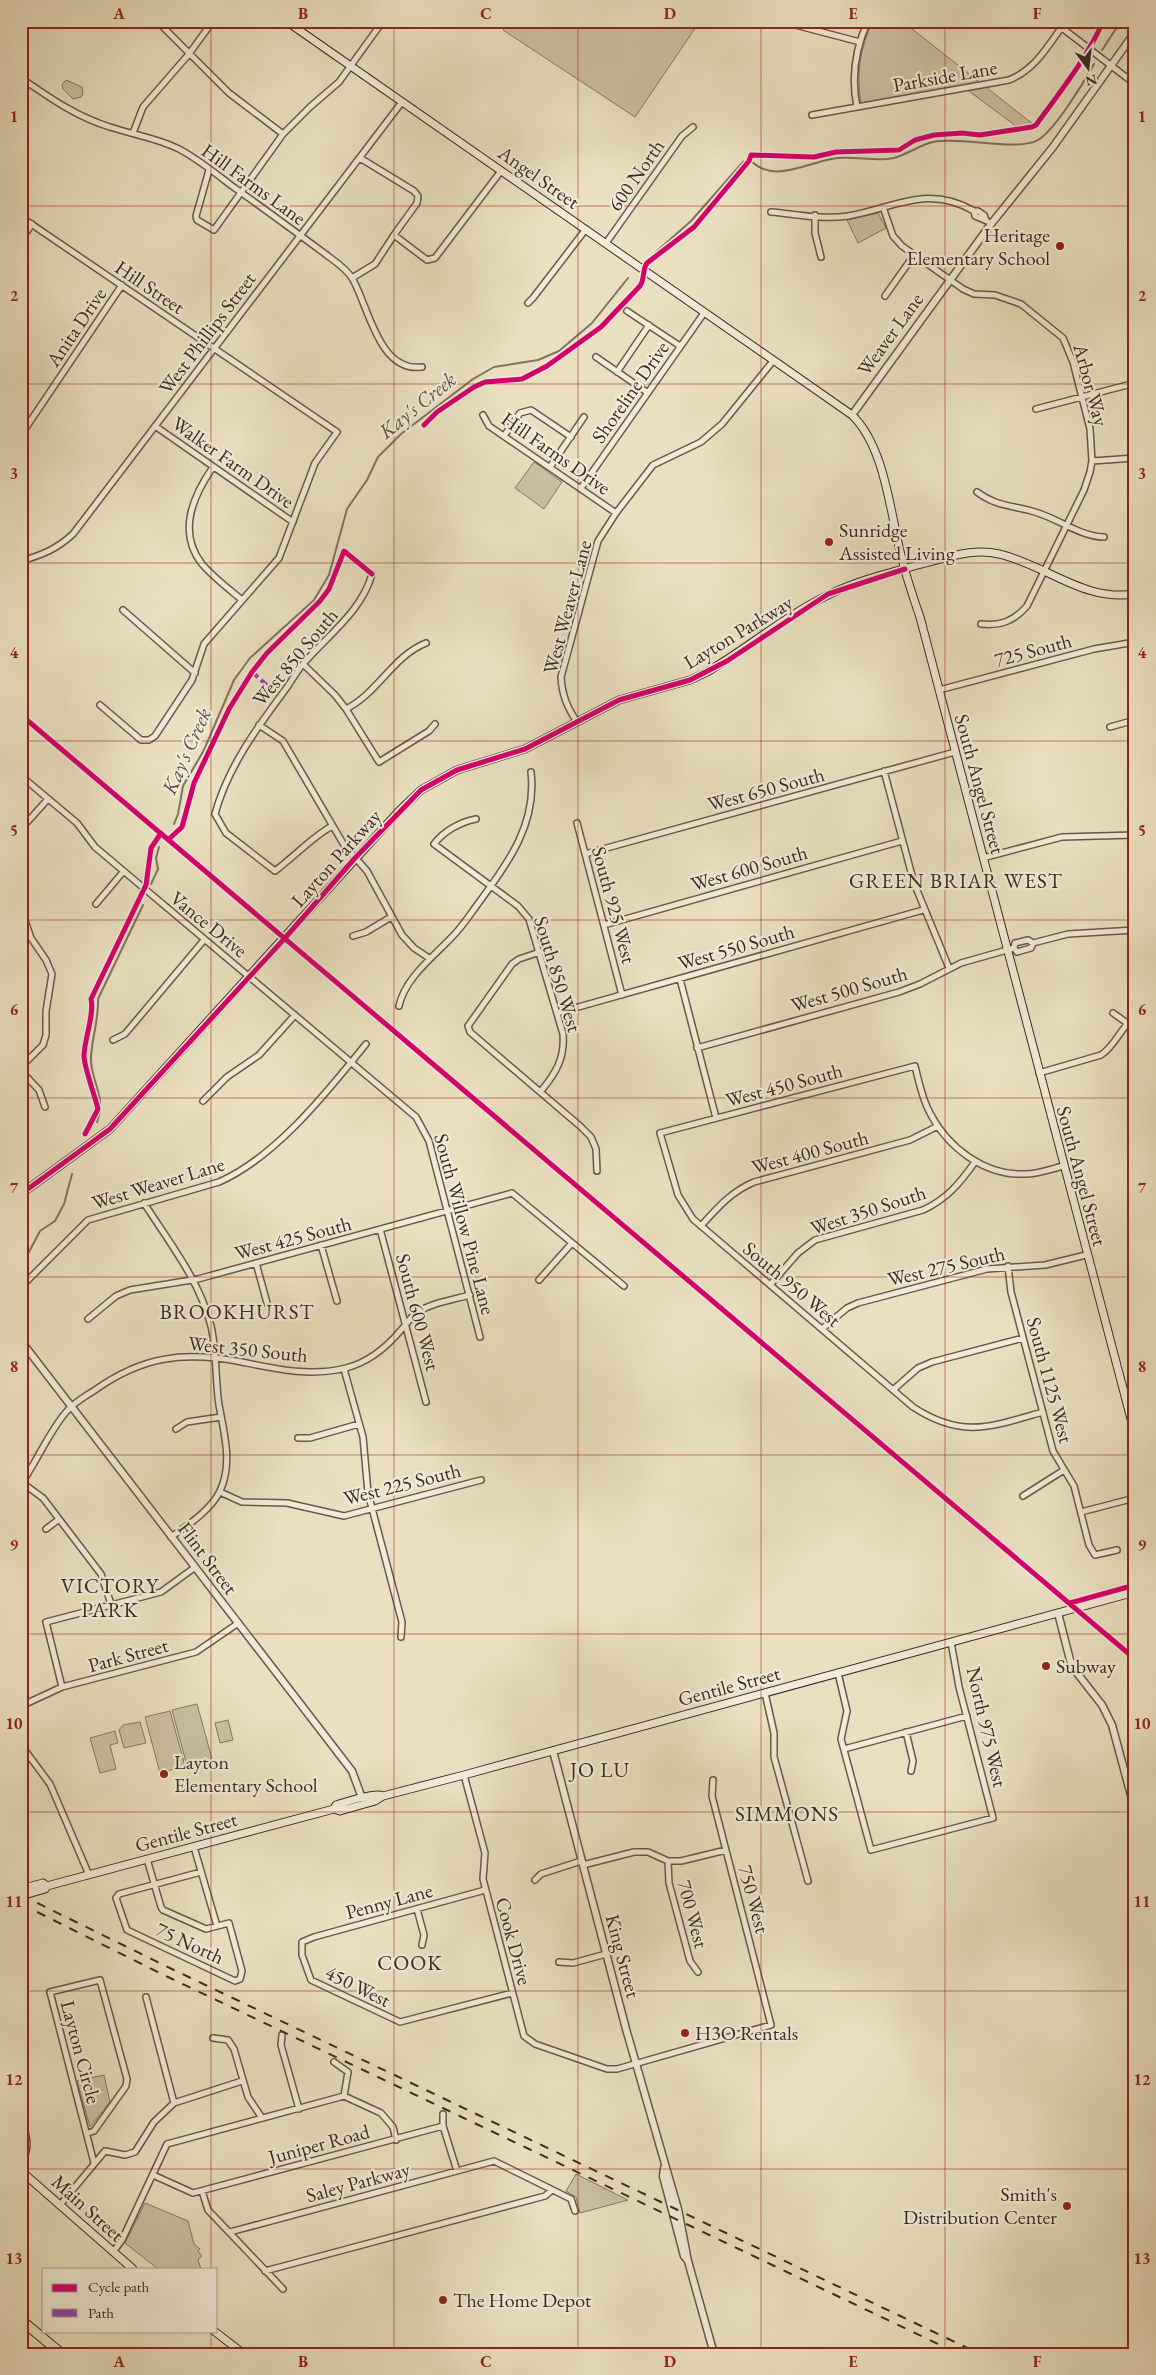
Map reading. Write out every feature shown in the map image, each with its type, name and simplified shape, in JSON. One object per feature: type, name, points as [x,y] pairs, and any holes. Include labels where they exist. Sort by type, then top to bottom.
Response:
[{"type":"highway","points":[[21,2320],[62,2354]]},
{"type":"highway","points":[[21,2346],[29,2354]]},
{"type":"main road","name":"Angel Street","points":[[286,21],[773,361]]},
{"type":"main road","name":"South Angel Street","points":[[773,361],[852,415],[867,434],[876,456],[983,858],[1011,949],[1038,1073],[1135,1434]]},
{"type":"main road","name":"Layton Parkway","points":[[21,1194],[110,1129],[355,858],[421,790],[457,770],[525,749],[619,700],[690,680],[707,672],[828,594],[905,569],[957,555],[979,552],[1014,558],[1083,589],[1101,594],[1121,596],[1135,594]]},
{"type":"main road","name":"Gentile Street","points":[[21,1896],[45,1889],[47,1886],[335,1809],[357,1806],[382,1797],[1135,1592]]},
{"type":"main road","name":"Gentile Street","points":[[335,1809],[336,1805],[362,1798],[365,1800],[382,1797]]},
{"type":"main road","name":"Gentile Street","points":[[23,1886],[43,1883],[47,1886]]},
{"type":"main road","name":"Main Street","points":[[21,2172],[131,2268]]},
{"type":"main road","points":[[215,2332],[244,2354]]},
{"type":"street","points":[[157,21],[229,94],[283,134]]},
{"type":"street","points":[[133,133],[143,107],[189,54],[213,21]]},
{"type":"street","points":[[209,170],[196,216],[198,220],[214,230],[283,134],[339,82],[383,21]]},
{"type":"street","points":[[780,21],[860,42]]},
{"type":"street","points":[[857,107],[853,87],[854,65],[868,21]]},
{"type":"street","points":[[1053,21],[1135,84]]},
{"type":"street","name":"Parkside Lane","points":[[812,115],[1009,80],[1020,76],[1038,60],[1061,28]]},
{"type":"street","name":"Weaver Lane","points":[[852,415],[950,280],[988,222],[1051,151],[1135,32]]},
{"type":"street","name":"Hill Farms Lane","points":[[21,78],[80,115],[111,128],[154,138],[180,150],[242,193],[338,264],[352,278],[369,321],[380,341],[402,363],[417,368],[422,367]]},
{"type":"street","name":"West Phillips Street","points":[[21,561],[47,553],[62,545],[73,534],[402,102]]},
{"type":"street","name":"600 North","points":[[606,243],[682,136],[694,127]]},
{"type":"street","points":[[352,278],[375,264],[417,203],[418,196],[414,191],[360,158]]},
{"type":"street","points":[[394,235],[427,260],[431,260],[501,172]]},
{"type":"street","points":[[771,212],[815,216],[847,216],[917,198],[932,197],[949,200],[974,211],[975,216],[980,220],[988,222]]},
{"type":"street","name":"Arbor Way","points":[[882,207],[893,236],[914,255],[974,294],[996,295],[1021,304],[1053,329],[1067,346],[1083,396],[1090,429],[1092,461],[1084,490],[1027,606],[1019,616],[1005,623],[993,626],[981,624]]},
{"type":"street","points":[[815,216],[816,242],[821,257]]},
{"type":"street","name":"Hill Street","points":[[21,217],[337,432],[315,463],[293,522]]},
{"type":"street","points":[[21,240],[32,224]]},
{"type":"street","points":[[528,303],[534,298],[586,229]]},
{"type":"street","points":[[884,296],[914,255]]},
{"type":"street","name":"Anita Drive","points":[[21,435],[122,285]]},
{"type":"street","points":[[627,311],[680,346]]},
{"type":"street","name":"Shoreline Drive","points":[[581,488],[704,313]]},
{"type":"street","points":[[617,372],[649,325]]},
{"type":"street","points":[[596,357],[648,393]]},
{"type":"street","name":"West Weaver Lane","points":[[577,722],[565,702],[561,677],[598,541],[616,513],[653,465],[701,442],[722,424],[773,361]]},
{"type":"street","points":[[1036,409],[1135,383]]},
{"type":"street","points":[[504,436],[520,413],[531,410],[571,437]]},
{"type":"street","name":"Hill Farms Drive","points":[[483,415],[489,426],[616,513]]},
{"type":"street","points":[[550,467],[584,417]]},
{"type":"street","name":"Walker Farm Drive","points":[[155,426],[293,522]]},
{"type":"street","points":[[1092,461],[1135,458]]},
{"type":"street","points":[[213,467],[198,489],[192,505],[191,537],[202,564],[242,600]]},
{"type":"street","points":[[977,492],[998,505],[1036,512],[1091,537],[1104,537]]},
{"type":"street","points":[[100,705],[141,740],[149,740],[155,736],[192,680],[199,655],[212,634],[278,558],[293,522]]},
{"type":"street","name":"West 850 South","points":[[332,826],[313,838],[293,858],[275,871],[226,832],[215,814],[221,790],[259,725],[303,664],[354,609],[368,590],[372,574]]},
{"type":"street","points":[[123,610],[195,672]]},
{"type":"street","name":"725 South","points":[[939,690],[1094,649],[1135,642]]},
{"type":"street","points":[[346,710],[369,693],[408,652],[426,643]]},
{"type":"street","points":[[303,664],[335,695],[379,762],[429,731],[435,724]]},
{"type":"street","points":[[1110,727],[1135,720]]},
{"type":"street","points":[[259,725],[283,741],[332,826],[372,880],[402,935],[414,948],[429,958]]},
{"type":"street","name":"West 650 South","points":[[585,854],[955,752]]},
{"type":"street","points":[[398,1006],[401,996],[429,958],[457,932],[509,861],[519,842],[532,786],[531,772]]},
{"type":"street","points":[[884,772],[923,910],[949,968]]},
{"type":"street","name":"Vance Drive","points":[[21,776],[77,823],[95,847],[123,872],[351,1062]]},
{"type":"street","points":[[21,829],[48,799]]},
{"type":"street","name":"South 850 West","points":[[476,819],[463,822],[439,837],[434,844],[524,913],[533,928],[558,1013],[564,1048],[558,1069],[541,1091]]},
{"type":"street","name":"South 925 West","points":[[577,823],[622,995]]},
{"type":"street","points":[[983,858],[1062,837],[1135,835]]},
{"type":"street","name":"West 600 South","points":[[604,925],[902,841]]},
{"type":"street","points":[[96,904],[123,872]]},
{"type":"street","points":[[21,909],[31,938],[46,960],[52,974],[44,1040],[36,1053],[21,1067]]},
{"type":"street","name":"West 550 South","points":[[558,1013],[923,910]]},
{"type":"street","points":[[354,936],[366,932],[391,917]]},
{"type":"street","points":[[1033,943],[1031,948],[1018,952],[1011,949],[1015,943],[1028,940],[1033,943],[1075,933],[1135,930]]},
{"type":"street","points":[[113,1040],[125,1034],[204,940]]},
{"type":"street","name":"West 500 South","points":[[697,1048],[899,992],[920,984],[949,968],[1011,949]]},
{"type":"street","points":[[540,952],[519,959],[512,964],[468,1026],[470,1032],[541,1091],[590,1138],[596,1149],[597,1171]]},
{"type":"street","points":[[680,979],[716,1118]]},
{"type":"street","points":[[1113,1013],[1127,1023]]},
{"type":"street","points":[[203,1101],[227,1077],[259,1055],[295,1015]]},
{"type":"street","points":[[1038,1073],[1101,1055],[1114,1044],[1127,1023],[1135,1016]]},
{"type":"street","name":"West Weaver Lane","points":[[21,1287],[88,1220],[219,1182],[237,1174],[252,1164],[308,1111],[366,1044]]},
{"type":"street","name":"South Willow Pine Lane","points":[[351,1062],[416,1117],[429,1141],[480,1337]]},
{"type":"street","name":"West 450 South","points":[[660,1133],[915,1066],[923,1098],[938,1126]]},
{"type":"street","points":[[21,1071],[39,1090],[45,1106]]},
{"type":"street","points":[[938,1126],[951,1142],[975,1162],[996,1171],[1026,1174],[1063,1166]]},
{"type":"street","name":"West 400 South","points":[[701,1226],[725,1199],[738,1189],[754,1182],[910,1140],[938,1126]]},
{"type":"street","name":"South 950 West","points":[[660,1133],[678,1195],[685,1209],[701,1226],[913,1407],[932,1420],[963,1428],[989,1427],[1043,1412]]},
{"type":"street","name":"West 350 South","points":[[770,1285],[798,1253],[815,1240],[923,1210],[937,1204],[957,1187],[975,1162]]},
{"type":"street","name":"West 425 South","points":[[88,1319],[116,1296],[130,1290],[192,1280],[512,1193],[572,1243]]},
{"type":"street","points":[[144,1203],[192,1280],[207,1312],[215,1357],[215,1380],[227,1457],[227,1471],[220,1492],[200,1516],[171,1537]]},
{"type":"street","name":"South 600 West","points":[[380,1229],[426,1402]]},
{"type":"street","points":[[539,1280],[572,1243],[624,1286]]},
{"type":"street","points":[[321,1245],[337,1301]]},
{"type":"street","name":"West 275 South","points":[[822,1329],[840,1313],[858,1303],[986,1269],[1008,1266],[1045,1265],[1086,1256]]},
{"type":"street","points":[[256,1263],[267,1303]]},
{"type":"street","name":"South 1125 West","points":[[1008,1266],[1011,1292],[1053,1451],[1074,1486],[1095,1555],[1118,1550]]},
{"type":"street","name":"West 350 South","points":[[21,1483],[62,1417],[72,1407],[112,1378],[136,1366],[158,1359],[182,1356],[215,1357],[294,1372],[344,1369],[360,1364],[375,1355],[416,1314],[424,1309],[470,1296]]},
{"type":"street","points":[[893,1390],[918,1368],[932,1362],[1023,1338]]},
{"type":"street","name":"Flint Street","points":[[21,1341],[352,1771],[362,1798]]},
{"type":"street","points":[[344,1369],[360,1424],[365,1453],[368,1493],[402,1622],[401,1637]]},
{"type":"street","points":[[176,1429],[187,1422],[221,1417]]},
{"type":"street","points":[[298,1438],[310,1438],[360,1424]]},
{"type":"street","points":[[1023,1496],[1064,1470]]},
{"type":"street","points":[[470,1476],[471,1483]]},
{"type":"street","name":"West 225 South","points":[[220,1492],[242,1502],[287,1503],[344,1516],[480,1480]]},
{"type":"street","points":[[21,1483],[43,1498],[101,1574],[111,1604]]},
{"type":"street","points":[[1081,1512],[1135,1498]]},
{"type":"street","points":[[46,1529],[58,1520]]},
{"type":"street","points":[[62,1687],[46,1622],[161,1592],[194,1568]]},
{"type":"street","points":[[1058,1613],[1070,1660],[1077,1673],[1102,1705],[1112,1725],[1135,1810]]},
{"type":"street","name":"Park Street","points":[[21,1706],[62,1687],[196,1652],[237,1624]]},
{"type":"street","name":"North 975 West","points":[[844,1748],[871,1850],[993,1818],[967,1716],[951,1642]]},
{"type":"street","points":[[838,1673],[847,1711],[842,1727],[844,1748],[967,1716]]},
{"type":"street","points":[[765,1693],[774,1733],[774,1757],[808,1880]]},
{"type":"street","points":[[906,1732],[913,1761],[911,1771]]},
{"type":"street","points":[[21,1745],[50,1784],[89,1875]]},
{"type":"street","name":"King Street","points":[[553,1751],[635,2063],[664,2168],[678,2209],[688,2261],[714,2354]]},
{"type":"street","name":"Cook Drive","points":[[464,1775],[485,1853],[482,1872],[485,1890],[526,2040],[599,2066],[617,2069],[635,2063]]},
{"type":"street","name":"750 West","points":[[635,2063],[771,2025],[712,1796],[713,1780]]},
{"type":"street","points":[[147,1859],[161,1908],[206,1929],[217,1926],[194,1847]]},
{"type":"street","points":[[535,1880],[541,1874],[634,1852],[648,1852],[668,1861],[690,1860],[726,1850]]},
{"type":"street","name":"700 West","points":[[668,1861],[669,1883],[690,1961],[698,1972]]},
{"type":"street","points":[[154,1885],[201,1872]]},
{"type":"street","name":"75 North","points":[[154,1885],[119,1894],[116,1897],[122,1921],[127,1930],[235,1981],[240,1979],[242,1971],[229,1923],[217,1926]]},
{"type":"street","name":"Penny Lane","points":[[302,1942],[485,1890]]},
{"type":"street","points":[[417,1909],[424,1935],[422,1946]]},
{"type":"street","name":"450 West","points":[[302,1942],[302,1955],[311,1980],[400,2022],[512,1994]]},
{"type":"street","points":[[559,1962],[573,1963],[606,1954]]},
{"type":"street","name":"Layton Circle","points":[[88,2133],[94,2131],[126,2086],[128,2079],[100,1980],[50,1992],[94,2162]]},
{"type":"street","points":[[146,1997],[174,2103]]},
{"type":"street","points":[[282,2035],[281,2045],[298,2108]]},
{"type":"street","points":[[213,2038],[228,2040],[234,2049],[248,2097],[262,2118]]},
{"type":"street","points":[[334,2062],[348,2072],[344,2096]]},
{"type":"street","points":[[60,2205],[104,2151],[125,2155],[135,2152],[154,2122],[174,2103],[242,2081]]},
{"type":"street","points":[[113,2252],[122,2240],[167,2144],[344,2096],[382,2113],[393,2128],[396,2140]]},
{"type":"street","points":[[443,2114],[443,2126],[457,2171]]},
{"type":"street","points":[[21,2116],[28,2148],[21,2162]]},
{"type":"street","name":"Juniper Road","points":[[202,2190],[443,2126]]},
{"type":"street","name":"Saley Parkway","points":[[230,2232],[494,2161],[552,2190]]},
{"type":"street","points":[[153,2175],[189,2192],[202,2190],[208,2210],[282,2289]]},
{"type":"street","points":[[265,2271],[545,2196],[552,2190],[570,2199],[575,2211]]},
{"type":"shaded area","points":[[509,21],[700,21],[635,117],[503,30]]},
{"type":"shaded area","points":[[873,21],[902,21],[1034,125],[1020,129],[962,86],[861,103],[860,62],[865,41]]},
{"type":"shaded area","points":[[66,80],[82,87],[83,94],[81,97],[73,99],[63,89],[62,85]]},
{"type":"shaded area","points":[[878,213],[886,228],[858,243],[847,220]]},
{"type":"shaded area","points":[[534,462],[562,482],[544,509],[515,488]]},
{"type":"shaded area","points":[[197,1704],[212,1759],[187,1766],[172,1710]]},
{"type":"shaded area","points":[[170,1711],[185,1766],[160,1773],[145,1717]]},
{"type":"shaded area","points":[[228,1720],[233,1740],[220,1743],[215,1723]]},
{"type":"shaded area","points":[[140,1722],[146,1743],[124,1748],[119,1730],[123,1725]]},
{"type":"shaded area","points":[[115,1731],[118,1743],[110,1745],[116,1769],[100,1773],[90,1738]]},
{"type":"shaded area","points":[[104,2075],[110,2102],[90,2127],[77,2081]]},
{"type":"shaded area","points":[[576,2174],[628,2200],[580,2213],[576,2197],[566,2191]]},
{"type":"shaded area","points":[[145,2203],[188,2221],[194,2244],[200,2249],[198,2251],[202,2256],[198,2260],[201,2268],[157,2268],[125,2243]]},
{"type":"waterway","name":"Kay's Creek","points":[[1102,50],[1121,21]]},
{"type":"waterway","name":"Kay's Creek","points":[[647,260],[691,221],[743,162],[749,159],[759,167],[769,171],[780,171],[792,170],[838,158],[894,158],[933,142],[958,141],[1017,145],[1029,143],[1038,140],[1053,126],[1069,105],[1094,64]]},
{"type":"waterway","name":"Kay's Creek","points":[[174,824],[178,814],[183,786],[204,750],[234,680],[250,658],[314,600],[329,575],[347,509],[367,480],[378,457],[401,434],[473,379],[494,367],[538,360],[559,351],[592,323],[628,278]]},
{"type":"waterway","name":"Kay's Creek","points":[[151,884],[158,869],[156,858],[159,847]]},
{"type":"waterway","name":"Kay's Creek","points":[[97,1122],[100,1104],[91,1066],[91,1057],[98,999],[143,905]]},
{"type":"waterway","name":"Kay's Creek","points":[[21,1267],[40,1231],[55,1221],[64,1204],[72,1174]]},
{"type":"railway","points":[[21,1895],[174,1970],[980,2354]]},
{"type":"railway","points":[[21,1904],[168,1977],[959,2354]]},
{"type":"marked path","points":[[252,672],[279,696]]},
{"type":"cycle path","points":[[424,425],[437,412],[474,387],[485,382],[522,379],[547,366],[601,327],[640,286],[647,263],[694,227],[749,161],[751,155],[814,157],[836,152],[899,150],[915,140],[934,135],[962,133],[980,135],[1032,127],[1036,125],[1072,74],[1090,47],[1103,21]]},
{"type":"cycle path","points":[[169,839],[182,827],[194,783],[229,709],[252,672],[267,653],[320,601],[329,589],[344,551],[372,574]]},
{"type":"cycle path","points":[[21,1194],[110,1129],[285,938],[355,858],[421,790],[457,770],[525,749],[619,700],[690,680],[727,661],[828,594],[905,569]]},
{"type":"cycle path","points":[[21,715],[1135,1659]]},
{"type":"cycle path","points":[[85,1134],[98,1109],[84,1056],[92,1012],[91,999],[146,885],[151,848],[161,833]]},
{"type":"cycle path","points":[[1070,1603],[1135,1585]]},
{"type":"place","name":"Heritage Elementary School","points":[[1060,246]]},
{"type":"place","name":"Sunridge Assisted Living","points":[[829,542]]},
{"type":"place","name":"Subway","points":[[1046,1666]]},
{"type":"place","name":"Layton Elementary School","points":[[164,1774]]},
{"type":"place","name":"H3O Rentals","points":[[685,2033]]},
{"type":"place","name":"Smith's Distribution Center","points":[[1067,2206]]},
{"type":"place","name":"The Home Depot","points":[[443,2300]]},
{"type":"district","name":"GREEN BRIAR WEST","points":[[956,880]]},
{"type":"district","name":"BROOKHURST","points":[[237,1311]]},
{"type":"district","name":"VICTORY PARK","points":[[110,1597]]},
{"type":"district","name":"JO LU","points":[[600,1769]]},
{"type":"district","name":"SIMMONS","points":[[787,1813]]},
{"type":"district","name":"COOK","points":[[410,1962]]}]
